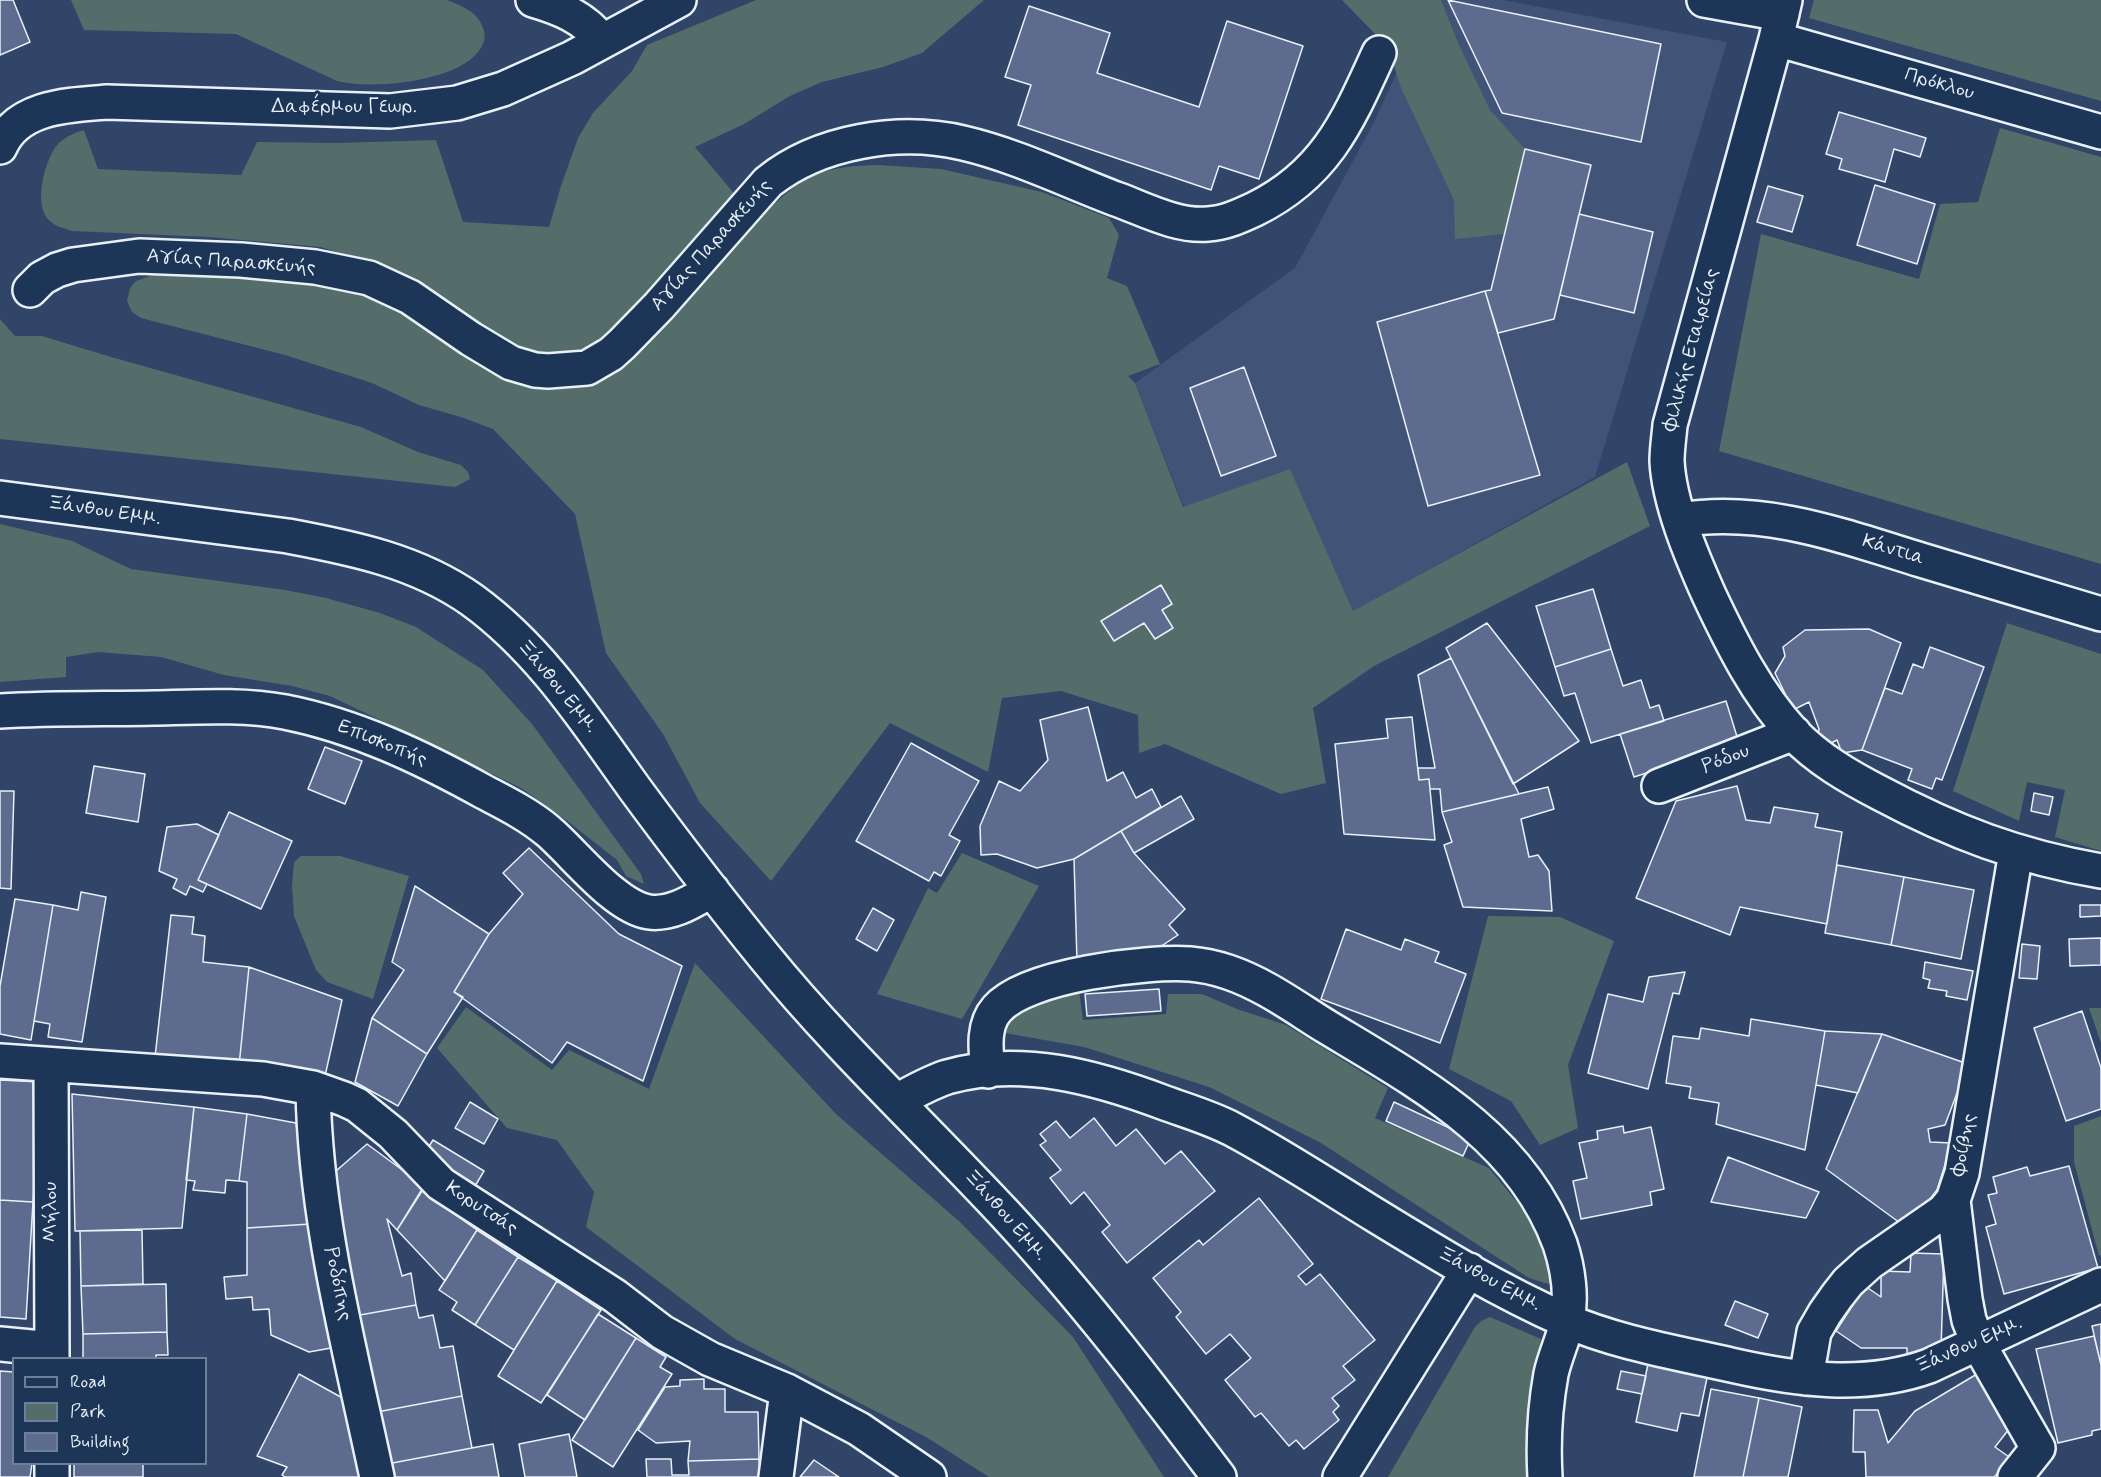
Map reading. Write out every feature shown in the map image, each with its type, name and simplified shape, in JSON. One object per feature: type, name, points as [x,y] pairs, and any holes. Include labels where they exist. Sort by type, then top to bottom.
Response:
[{"type":"street","points":[[533,0],[581,19],[602,41]]},
{"type":"street","name":"Δαφέρμου Γεωρ.","points":[[0,147],[14,126],[30,116],[55,108],[83,104],[107,102],[390,111],[457,103],[531,77],[572,58],[679,0]]},
{"type":"street","points":[[1704,0],[1781,18]]},
{"type":"street","name":"Πρόκλου","points":[[1781,18],[2101,132]]},
{"type":"street","name":"Φιλικής Εταιρείας","points":[[1781,18],[1670,425],[1668,469],[1680,520],[1701,577],[1761,692],[1794,734],[1830,764],[1862,783],[1965,835],[2016,852],[2101,871]]},
{"type":"street","name":"Αγίας Παρασκευής","points":[[30,290],[49,274],[73,265],[140,256],[241,260],[315,267],[369,278],[410,297],[511,363],[548,371],[587,368],[622,344],[659,306],[768,182],[783,170],[813,155],[873,140],[919,138],[945,140],[995,152],[1159,215],[1197,225],[1217,223],[1237,217],[1276,197],[1314,167],[1334,142],[1347,120],[1379,53]]},
{"type":"street","name":"Ξάνθου Εμμ.","points":[[0,498],[288,536],[335,545],[410,566],[471,600],[491,616],[529,650],[579,709],[641,797],[767,960],[1007,1216],[1059,1275],[1131,1362],[1219,1477]]},
{"type":"street","name":"Κάντια","points":[[1680,520],[1704,516],[1755,517],[1824,530],[2101,614]]},
{"type":"street","name":"Επισκοπής","points":[[0,711],[229,708],[283,711],[319,720],[378,740],[443,770],[524,813],[546,829],[605,885],[634,907],[649,912],[674,910],[712,890]]},
{"type":"street","name":"Ρόδου","points":[[1659,786],[1794,734]]},
{"type":"street","name":"Φοίβης","points":[[1806,1378],[1812,1342],[1818,1323],[1848,1282],[1890,1248],[1944,1211],[1953,1200],[1962,1173],[2016,852]]},
{"type":"street","points":[[988,1071],[986,1046],[990,1019],[997,1008],[1005,1002],[1035,986],[1074,976],[1147,965],[1191,964],[1231,973],[1258,986],[1434,1094],[1468,1119],[1503,1151],[1525,1179],[1559,1242],[1569,1288],[1567,1321],[1551,1376],[1545,1432],[1545,1477]]},
{"type":"street","name":"Κορυτσάς","points":[[0,1061],[263,1079],[313,1088],[357,1105],[393,1134],[441,1184],[615,1296],[662,1332],[710,1359],[787,1391],[859,1429],[929,1477]]},
{"type":"street","name":"Μήλου","points":[[51,1066],[52,1354]]},
{"type":"street","name":"Ξάνθου Εμμ.","points":[[897,1101],[947,1077],[988,1071],[1041,1070],[1081,1076],[1152,1098],[1230,1128],[1469,1270],[1567,1321],[1603,1334],[1703,1359],[1806,1378],[1881,1379],[1908,1373],[1929,1366],[2101,1285]]},
{"type":"street","name":"Ροδόπης","points":[[313,1088],[314,1129],[322,1213],[377,1477]]},
{"type":"street","points":[[1953,1200],[1969,1320],[1978,1343],[2038,1448],[2014,1477]]},
{"type":"street","points":[[1340,1477],[1469,1270]]},
{"type":"street","points":[[0,1344],[52,1354]]},
{"type":"street","points":[[776,1477],[787,1391]]},
{"type":"shaded area","points":[[1430,0],[1503,0],[1727,42],[1595,477],[1353,612],[1290,470],[1184,507],[1135,383],[1295,268],[1374,122]]},
{"type":"green space","points":[[71,0],[447,0],[475,15],[482,25],[485,37],[478,52],[467,62],[432,77],[390,84],[352,84],[337,81],[236,34],[84,30]]},
{"type":"green space","points":[[756,0],[984,0],[922,53],[883,67],[822,82],[790,96],[744,124],[695,147],[738,198],[607,342],[566,359],[522,354],[404,275],[321,247],[209,237],[72,231],[52,223],[43,211],[41,191],[49,158],[59,143],[84,130],[98,169],[241,175],[257,142],[338,143],[436,140],[463,222],[549,227],[578,138],[593,113],[632,71],[647,45]]},
{"type":"green space","points":[[1342,0],[1441,0],[1458,43],[1490,110],[1525,149],[1504,234],[1455,239],[1454,200],[1401,88],[1388,47]]},
{"type":"green space","points":[[1814,0],[2101,0],[2101,101],[1809,18]]},
{"type":"green space","points":[[2000,128],[2101,157],[2101,564],[1719,451],[1761,234],[1919,279],[1940,204],[1978,202]]},
{"type":"green space","points":[[879,165],[941,169],[1042,192],[1109,218],[1119,235],[1107,278],[1127,286],[1160,364],[1128,376],[1135,383],[1183,507],[1290,469],[1353,611],[1627,462],[1650,526],[1374,666],[1313,708],[1326,783],[1281,794],[1165,744],[1139,753],[1138,715],[1061,691],[1002,698],[988,772],[890,723],[771,881],[700,803],[663,734],[606,653],[575,514],[493,429],[419,405],[372,383],[285,355],[141,318],[132,312],[127,301],[130,288],[136,281],[167,270],[326,279],[589,379],[616,373],[636,356],[768,210],[794,188],[818,174],[831,170]]},
{"type":"green space","points":[[0,319],[15,336],[42,336],[361,427],[418,452],[461,465],[468,472],[470,479],[455,487],[0,439]]},
{"type":"green space","points":[[0,524],[72,541],[131,569],[285,590],[326,598],[380,613],[416,627],[483,670],[532,724],[641,874],[644,884],[626,876],[617,860],[521,788],[330,696],[292,686],[224,675],[161,657],[98,652],[66,657],[66,677],[0,682]]},
{"type":"green space","points":[[2007,623],[2101,654],[2101,851],[2055,837],[2065,790],[2027,782],[2019,821],[1953,791]]},
{"type":"green space","points":[[962,853],[1039,886],[962,1019],[877,994],[928,888],[937,893]]},
{"type":"green space","points":[[301,856],[340,856],[409,876],[373,999],[327,982],[316,970],[294,916],[292,886],[294,862]]},
{"type":"green space","points":[[1488,916],[1560,917],[1614,941],[1568,1065],[1578,1128],[1540,1145],[1511,1101],[1449,1069]]},
{"type":"green space","points":[[695,963],[836,1114],[960,1222],[1073,1337],[1164,1477],[989,1477],[926,1437],[735,1339],[586,1227],[594,1192],[557,1140],[507,1128],[437,1048],[466,1007],[552,1070],[569,1050],[649,1089]]},
{"type":"green space","points":[[1079,990],[1083,1020],[1166,1014],[1168,994],[1202,994],[1237,1009],[1286,1025],[1388,1088],[1375,1118],[1489,1168],[1534,1223],[1553,1257],[1555,1280],[1548,1284],[1529,1278],[1321,1143],[1209,1087],[1084,1047],[999,1032],[1025,1006]]},
{"type":"green space","points":[[2089,1008],[2101,1008],[2101,1043]]},
{"type":"green space","points":[[2101,1116],[2101,1255],[2099,1256],[2074,1162],[2074,1126]]},
{"type":"green space","points":[[1490,1317],[1541,1339],[1531,1477],[1388,1477],[1475,1327]]},
{"type":"building","points":[[0,0],[13,0],[30,42],[0,55]]},
{"type":"building","points":[[1448,0],[1661,44],[1641,142],[1502,113]]},
{"type":"building","points":[[1029,6],[1110,33],[1097,73],[1199,107],[1227,21],[1303,46],[1259,179],[1219,166],[1211,190],[1018,125],[1031,85],[1005,77]]},
{"type":"building","points":[[1839,112],[1926,138],[1920,157],[1894,149],[1885,182],[1839,169],[1842,159],[1826,154]]},
{"type":"building","points":[[1525,149],[1591,165],[1554,319],[1498,333],[1485,291],[1491,290]]},
{"type":"building","points":[[1875,185],[1935,204],[1917,264],[1857,245]]},
{"type":"building","points":[[1768,186],[1803,196],[1792,232],[1757,222]]},
{"type":"building","points":[[1579,214],[1653,232],[1634,313],[1560,295]]},
{"type":"building","points":[[1485,291],[1540,475],[1428,506],[1377,322]]},
{"type":"building","points":[[1244,367],[1276,456],[1221,476],[1190,388]]},
{"type":"building","points":[[1161,585],[1172,604],[1162,610],[1173,628],[1155,639],[1144,623],[1114,641],[1101,621]]},
{"type":"building","points":[[1593,589],[1611,649],[1555,667],[1536,606]]},
{"type":"building","points":[[1487,623],[1579,741],[1513,784],[1446,648]]},
{"type":"building","points":[[1869,629],[1901,643],[1862,750],[1842,753],[1837,740],[1829,744],[1817,740],[1819,729],[1809,702],[1793,710],[1775,673],[1785,656],[1783,647],[1805,630]]},
{"type":"building","points":[[1930,647],[1984,667],[1942,780],[1936,778],[1932,789],[1908,780],[1912,769],[1862,750],[1885,688],[1902,694],[1913,664],[1923,668]]},
{"type":"building","points":[[1611,649],[1623,686],[1641,680],[1650,708],[1659,705],[1664,721],[1591,743],[1575,693],[1564,696],[1555,667]]},
{"type":"building","points":[[1451,658],[1519,794],[1442,812],[1440,789],[1430,789],[1429,779],[1419,780],[1418,768],[1435,768],[1418,675]]},
{"type":"building","points":[[1726,701],[1739,743],[1634,777],[1620,734]]},
{"type":"building","points":[[1088,707],[1107,781],[1123,772],[1136,798],[1152,789],[1161,807],[1074,859],[1037,868],[997,854],[981,855],[980,826],[999,781],[1020,791],[1048,760],[1040,720]]},
{"type":"building","points":[[1412,717],[1419,780],[1429,779],[1435,840],[1344,834],[1335,744],[1388,738],[1386,719]]},
{"type":"building","points":[[911,743],[979,781],[949,835],[960,841],[941,876],[934,872],[929,881],[856,841]]},
{"type":"building","points":[[325,747],[362,761],[345,804],[308,789]]},
{"type":"building","points":[[94,766],[145,774],[138,822],[86,813]]},
{"type":"building","points":[[1737,786],[1746,820],[1770,823],[1774,807],[1818,814],[1815,827],[1842,832],[1827,924],[1740,907],[1730,935],[1636,898],[1676,801]]},
{"type":"building","points":[[1548,787],[1554,809],[1521,819],[1529,857],[1538,855],[1549,871],[1552,911],[1463,907],[1444,845],[1452,842],[1442,812]]},
{"type":"building","points":[[0,791],[14,791],[11,889],[0,888]]},
{"type":"building","points":[[2034,793],[2053,797],[2049,815],[2031,811]]},
{"type":"building","points":[[1181,796],[1194,819],[1134,853],[1121,831]]},
{"type":"building","points":[[229,812],[292,841],[261,909],[198,880]]},
{"type":"building","points":[[197,824],[219,835],[198,880],[207,884],[203,892],[190,886],[186,895],[173,888],[177,879],[159,871],[167,827]]},
{"type":"building","points":[[1121,831],[1134,853],[1185,909],[1169,925],[1178,935],[1157,949],[1146,947],[1147,957],[1077,962],[1074,859]]},
{"type":"building","points":[[529,848],[619,934],[682,966],[643,1081],[567,1042],[552,1063],[454,992],[489,934],[523,894],[503,873]]},
{"type":"building","points":[[1837,865],[1904,877],[1891,945],[1825,933]]},
{"type":"building","points":[[1904,877],[1974,890],[1961,959],[1891,945]]},
{"type":"building","points":[[415,886],[489,934],[454,992],[463,997],[427,1054],[372,1018],[404,970],[392,962]]},
{"type":"building","points":[[81,892],[106,897],[82,1042],[48,1037],[50,1024],[34,1021],[53,905],[78,910]]},
{"type":"building","points":[[15,899],[53,905],[31,1040],[0,1034],[0,986]]},
{"type":"building","points":[[2080,905],[2101,905],[2101,916],[2080,917]]},
{"type":"building","points":[[873,908],[894,920],[877,951],[856,939]]},
{"type":"building","points":[[171,915],[194,917],[192,934],[205,936],[203,962],[249,967],[239,1066],[155,1057]]},
{"type":"building","points":[[1346,929],[1401,950],[1405,939],[1439,952],[1435,962],[1466,974],[1440,1043],[1321,999]]},
{"type":"building","points":[[2101,938],[2101,965],[2070,966],[2069,939]]},
{"type":"building","points":[[2022,944],[2040,946],[2037,979],[2019,978]]},
{"type":"building","points":[[1925,962],[1973,971],[1967,1000],[1946,996],[1947,991],[1928,988],[1930,980],[1923,978]]},
{"type":"building","points":[[249,967],[342,1000],[325,1076],[239,1066]]},
{"type":"building","points":[[1685,972],[1679,994],[1673,993],[1648,1089],[1588,1073],[1608,994],[1643,1002],[1649,977]]},
{"type":"building","points":[[1159,989],[1161,1011],[1087,1016],[1085,994]]},
{"type":"building","points":[[2082,1011],[2101,1068],[2101,1109],[2066,1121],[2034,1028]]},
{"type":"building","points":[[372,1018],[427,1054],[398,1106],[355,1082]]},
{"type":"building","points":[[1751,1019],[1825,1031],[1805,1150],[1716,1124],[1719,1103],[1689,1098],[1691,1087],[1666,1083],[1673,1036],[1699,1039],[1701,1028],[1749,1036]]},
{"type":"building","points":[[1825,1031],[1882,1034],[1858,1093],[1816,1085]]},
{"type":"building","points":[[1882,1034],[1968,1064],[1945,1125],[1928,1129],[1930,1142],[1952,1143],[1937,1190],[1907,1228],[1826,1169]]},
{"type":"building","points":[[0,1080],[41,1082],[33,1202],[0,1200]]},
{"type":"building","points":[[72,1094],[194,1107],[182,1228],[75,1231]]},
{"type":"building","points":[[470,1102],[498,1119],[484,1144],[455,1128]]},
{"type":"building","points":[[1394,1102],[1471,1138],[1463,1156],[1386,1121]]},
{"type":"building","points":[[194,1107],[247,1114],[239,1181],[226,1180],[225,1193],[193,1190],[195,1181],[186,1180]]},
{"type":"building","points":[[247,1114],[296,1123],[311,1224],[247,1228],[247,1182],[239,1181]]},
{"type":"building","points":[[1094,1118],[1116,1146],[1136,1129],[1165,1164],[1181,1151],[1215,1191],[1127,1263],[1102,1232],[1110,1225],[1084,1192],[1071,1204],[1050,1178],[1061,1170],[1040,1145],[1046,1141],[1040,1134],[1056,1121],[1070,1138]]},
{"type":"building","points":[[1623,1126],[1624,1133],[1651,1127],[1664,1189],[1650,1192],[1652,1205],[1581,1219],[1573,1181],[1587,1178],[1579,1143],[1598,1139],[1597,1131]]},
{"type":"building","points":[[433,1140],[484,1171],[475,1186],[423,1156]]},
{"type":"building","points":[[367,1144],[424,1186],[397,1230],[387,1219],[402,1276],[411,1273],[416,1305],[360,1315],[329,1177]]},
{"type":"building","points":[[1728,1157],[1819,1192],[1806,1218],[1711,1202]]},
{"type":"building","points":[[2069,1166],[2098,1268],[2004,1294],[1986,1227],[1996,1224],[1988,1195],[1997,1193],[1993,1177],[2027,1167],[2030,1176]]},
{"type":"building","points":[[422,1191],[477,1230],[445,1281],[397,1230]]},
{"type":"building","points":[[1259,1198],[1313,1264],[1298,1276],[1306,1285],[1320,1274],[1375,1340],[1343,1366],[1355,1380],[1332,1398],[1339,1406],[1333,1412],[1339,1420],[1304,1449],[1296,1440],[1289,1446],[1261,1413],[1255,1417],[1225,1380],[1251,1358],[1230,1334],[1206,1354],[1176,1317],[1181,1312],[1153,1278],[1199,1240],[1203,1245]]},
{"type":"building","points":[[0,1200],[33,1202],[26,1319],[0,1317]]},
{"type":"building","points":[[311,1224],[342,1346],[309,1352],[271,1335],[269,1309],[253,1310],[252,1297],[226,1299],[224,1277],[247,1275],[247,1228]]},
{"type":"building","points":[[142,1230],[143,1284],[81,1286],[80,1231]]},
{"type":"building","points":[[477,1230],[518,1257],[475,1325],[452,1310],[457,1302],[439,1290]]},
{"type":"building","points":[[1911,1253],[1944,1254],[1941,1350],[1907,1359],[1907,1348],[1861,1348],[1836,1331],[1865,1286],[1881,1297],[1881,1271],[1910,1272]]},
{"type":"building","points":[[518,1257],[557,1281],[514,1350],[475,1325]]},
{"type":"building","points":[[557,1281],[601,1310],[541,1403],[498,1376]]},
{"type":"building","points":[[166,1284],[167,1332],[83,1334],[81,1286]]},
{"type":"building","points":[[1735,1301],[1768,1314],[1758,1338],[1725,1325]]},
{"type":"building","points":[[416,1305],[419,1318],[433,1315],[440,1348],[453,1346],[462,1396],[377,1412],[360,1315]]},
{"type":"building","points":[[598,1314],[636,1338],[585,1420],[547,1395]]},
{"type":"building","points":[[2101,1324],[2101,1365],[2092,1326]]},
{"type":"building","points":[[167,1332],[168,1355],[83,1357],[83,1334]]},
{"type":"building","points":[[2094,1336],[2101,1365],[2101,1429],[2092,1431],[2092,1435],[2058,1443],[2036,1349]]},
{"type":"building","points":[[636,1338],[666,1357],[660,1367],[672,1374],[613,1467],[572,1440]]},
{"type":"building","points":[[1648,1364],[1707,1378],[1699,1416],[1681,1413],[1677,1431],[1636,1422]]},
{"type":"building","points":[[0,1371],[12,1372],[12,1465],[32,1465],[30,1477],[0,1477]]},
{"type":"building","points":[[1621,1371],[1646,1376],[1642,1394],[1617,1389]]},
{"type":"building","points":[[1982,1371],[2013,1424],[1995,1447],[2012,1459],[1994,1477],[1866,1477],[1865,1452],[1853,1452],[1854,1410],[1878,1410],[1888,1443],[1915,1411]]},
{"type":"building","points":[[299,1374],[348,1401],[363,1477],[285,1477],[282,1475],[287,1467],[257,1456]]},
{"type":"building","points":[[704,1379],[704,1389],[725,1389],[725,1412],[758,1412],[759,1459],[688,1461],[690,1441],[656,1443],[638,1430],[665,1387],[680,1386],[680,1380]]},
{"type":"building","points":[[1711,1389],[1759,1398],[1743,1477],[1694,1477]]},
{"type":"building","points":[[462,1396],[472,1448],[387,1464],[377,1412]]},
{"type":"building","points":[[1759,1398],[1802,1407],[1788,1477],[1743,1477]]},
{"type":"building","points":[[569,1434],[577,1477],[525,1477],[519,1444]]},
{"type":"building","points":[[493,1444],[499,1477],[389,1477],[387,1464]]},
{"type":"building","points":[[646,1459],[671,1459],[672,1475],[689,1475],[688,1461],[759,1459],[760,1477],[647,1477]]},
{"type":"building","points":[[814,1460],[839,1477],[800,1477]]},
{"type":"building","points":[[74,1465],[143,1465],[143,1477],[74,1477]]}]
